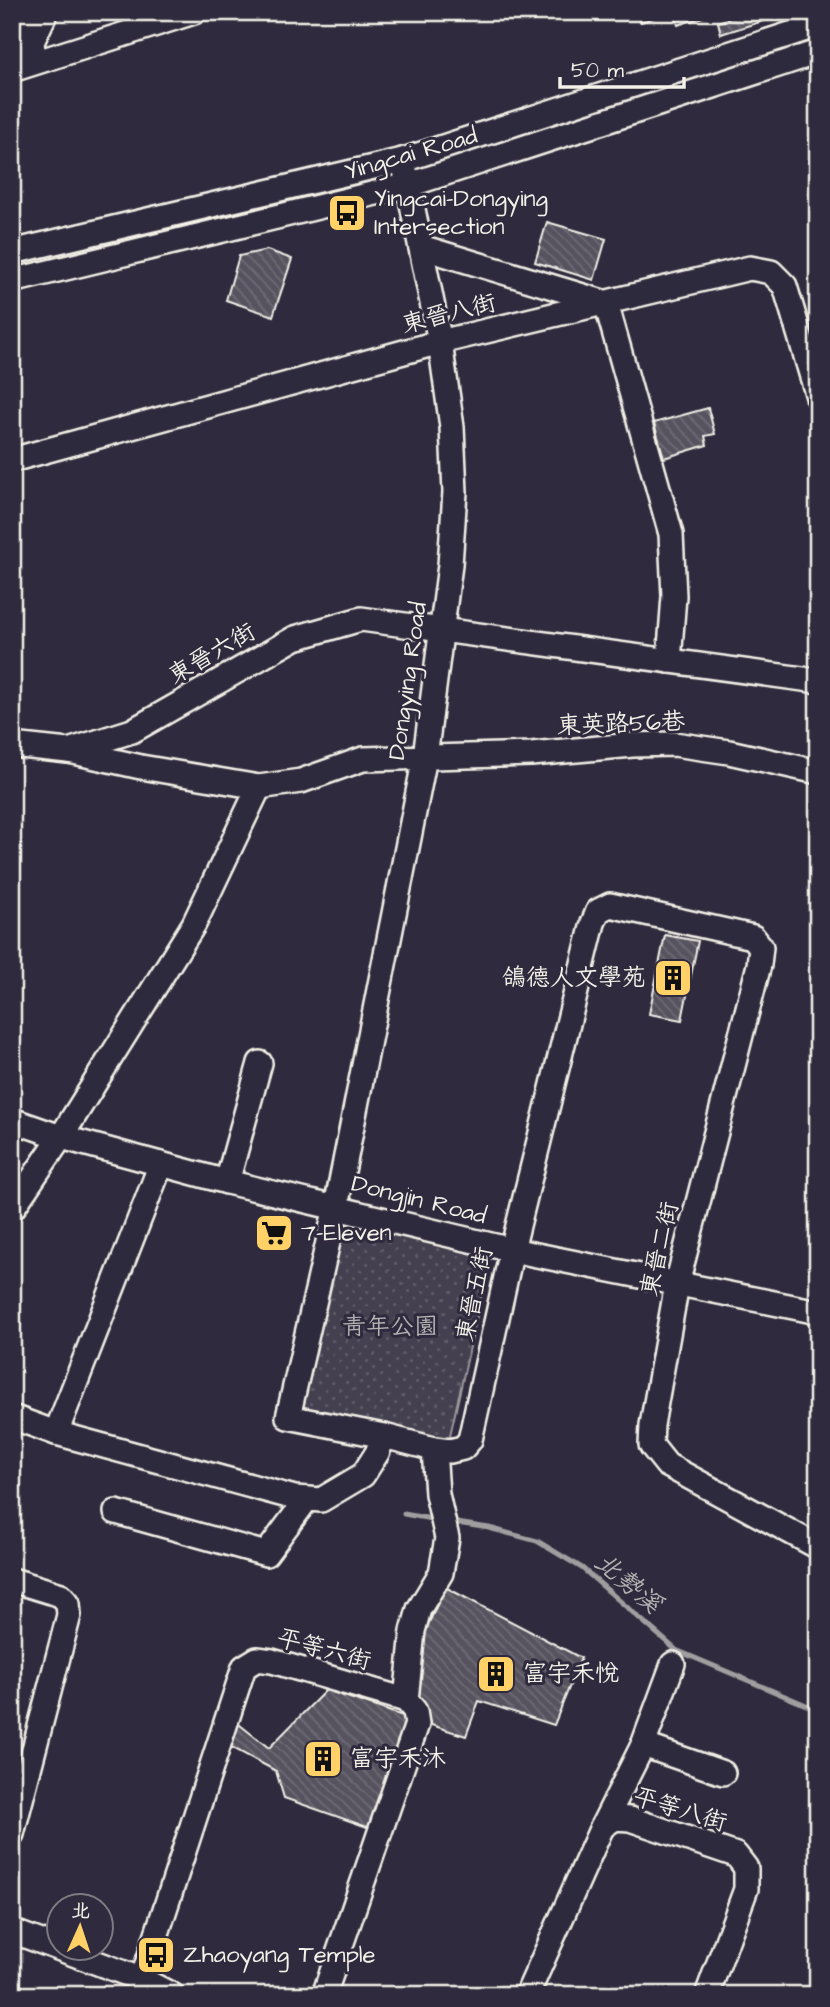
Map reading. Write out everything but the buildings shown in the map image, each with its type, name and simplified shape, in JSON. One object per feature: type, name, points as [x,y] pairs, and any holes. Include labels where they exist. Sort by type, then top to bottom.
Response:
[{"type":"street","points":[[23,12],[35,53]]},
{"type":"street","points":[[35,53],[46,12]]},
{"type":"street","points":[[12,69],[35,53],[193,12]]},
{"type":"street","name":"Yingcai Road","points":[[12,252],[402,160],[818,25]]},
{"type":"street","name":"Yingcai Road","points":[[12,281],[409,185],[818,52]]},
{"type":"street","name":"Dongying Road","points":[[288,1417],[335,1207],[425,757],[450,565],[455,492],[452,427],[440,342],[402,160]]},
{"type":"street","points":[[421,247],[606,303],[671,534],[674,596],[669,661]]},
{"type":"street","name":"東晉八街","points":[[12,460],[440,342],[750,268],[771,272],[785,286],[818,397]]},
{"type":"street","name":"東晉六街","points":[[12,745],[68,751],[132,731],[295,638],[360,619],[818,681]]},
{"type":"street","name":"東英路56巷","points":[[68,751],[141,767],[259,787],[300,781],[363,759],[531,754],[633,745],[674,744],[729,752],[818,772]]},
{"type":"street","points":[[12,1209],[61,1137],[194,924],[259,787]]},
{"type":"street","name":"東晉五街","points":[[288,1417],[434,1449],[450,1451],[463,1448],[470,1440],[512,1250],[598,911],[610,905],[695,923]]},
{"type":"street","name":"東晉二街","points":[[695,923],[752,937],[761,947],[760,965],[677,1284],[652,1425],[651,1445],[667,1465],[818,1547]]},
{"type":"street","points":[[227,1182],[260,1063]]},
{"type":"street","name":"Dongjin Road","points":[[12,1120],[61,1137],[227,1182],[512,1250],[818,1312]]},
{"type":"street","points":[[56,1433],[161,1164]]},
{"type":"street","points":[[12,1417],[56,1433],[295,1498],[321,1500],[363,1475],[384,1436]]},
{"type":"street","points":[[324,1995],[417,1724],[415,1711],[406,1700],[413,1630],[419,1609],[441,1573],[447,1538],[437,1494],[434,1449]]},
{"type":"street","points":[[116,1511],[266,1554],[307,1499]]},
{"type":"street","points":[[12,1580],[61,1595],[68,1603],[69,1615],[12,1834]]},
{"type":"street","name":"平等六街","points":[[140,1987],[244,1667],[257,1659],[272,1661],[406,1700]]},
{"type":"street","points":[[602,1827],[643,1745],[673,1664]]},
{"type":"street","points":[[643,1745],[723,1773]]},
{"type":"street","name":"平等八街","points":[[527,1995],[602,1827],[615,1818],[630,1819],[736,1854],[746,1867],[746,1889],[707,1995]]},
{"type":"street","points":[[12,1931],[140,1987],[172,1995]]},
{"type":"green space","name":"青年公園","points":[[331,1213],[492,1249],[449,1440],[288,1404]]},
{"type":"waterway","name":"北勢溪","points":[[404,1514],[437,1520]]},
{"type":"waterway","name":"北勢溪","points":[[450,1522],[489,1528],[537,1541],[582,1568],[676,1650],[818,1710]]},
{"type":"place","name":"Yingcai-Dongying Intersection","points":[[347,213]]},
{"type":"place","name":"鴿德人文學苑","points":[[673,978]]},
{"type":"place","name":"7-Eleven","points":[[274,1233]]},
{"type":"place","name":"富宇禾悅","points":[[496,1674]]},
{"type":"place","name":"富宇禾沐","points":[[323,1759]]},
{"type":"place","name":"Zhaoyang Temple","points":[[156,1955]]}]
